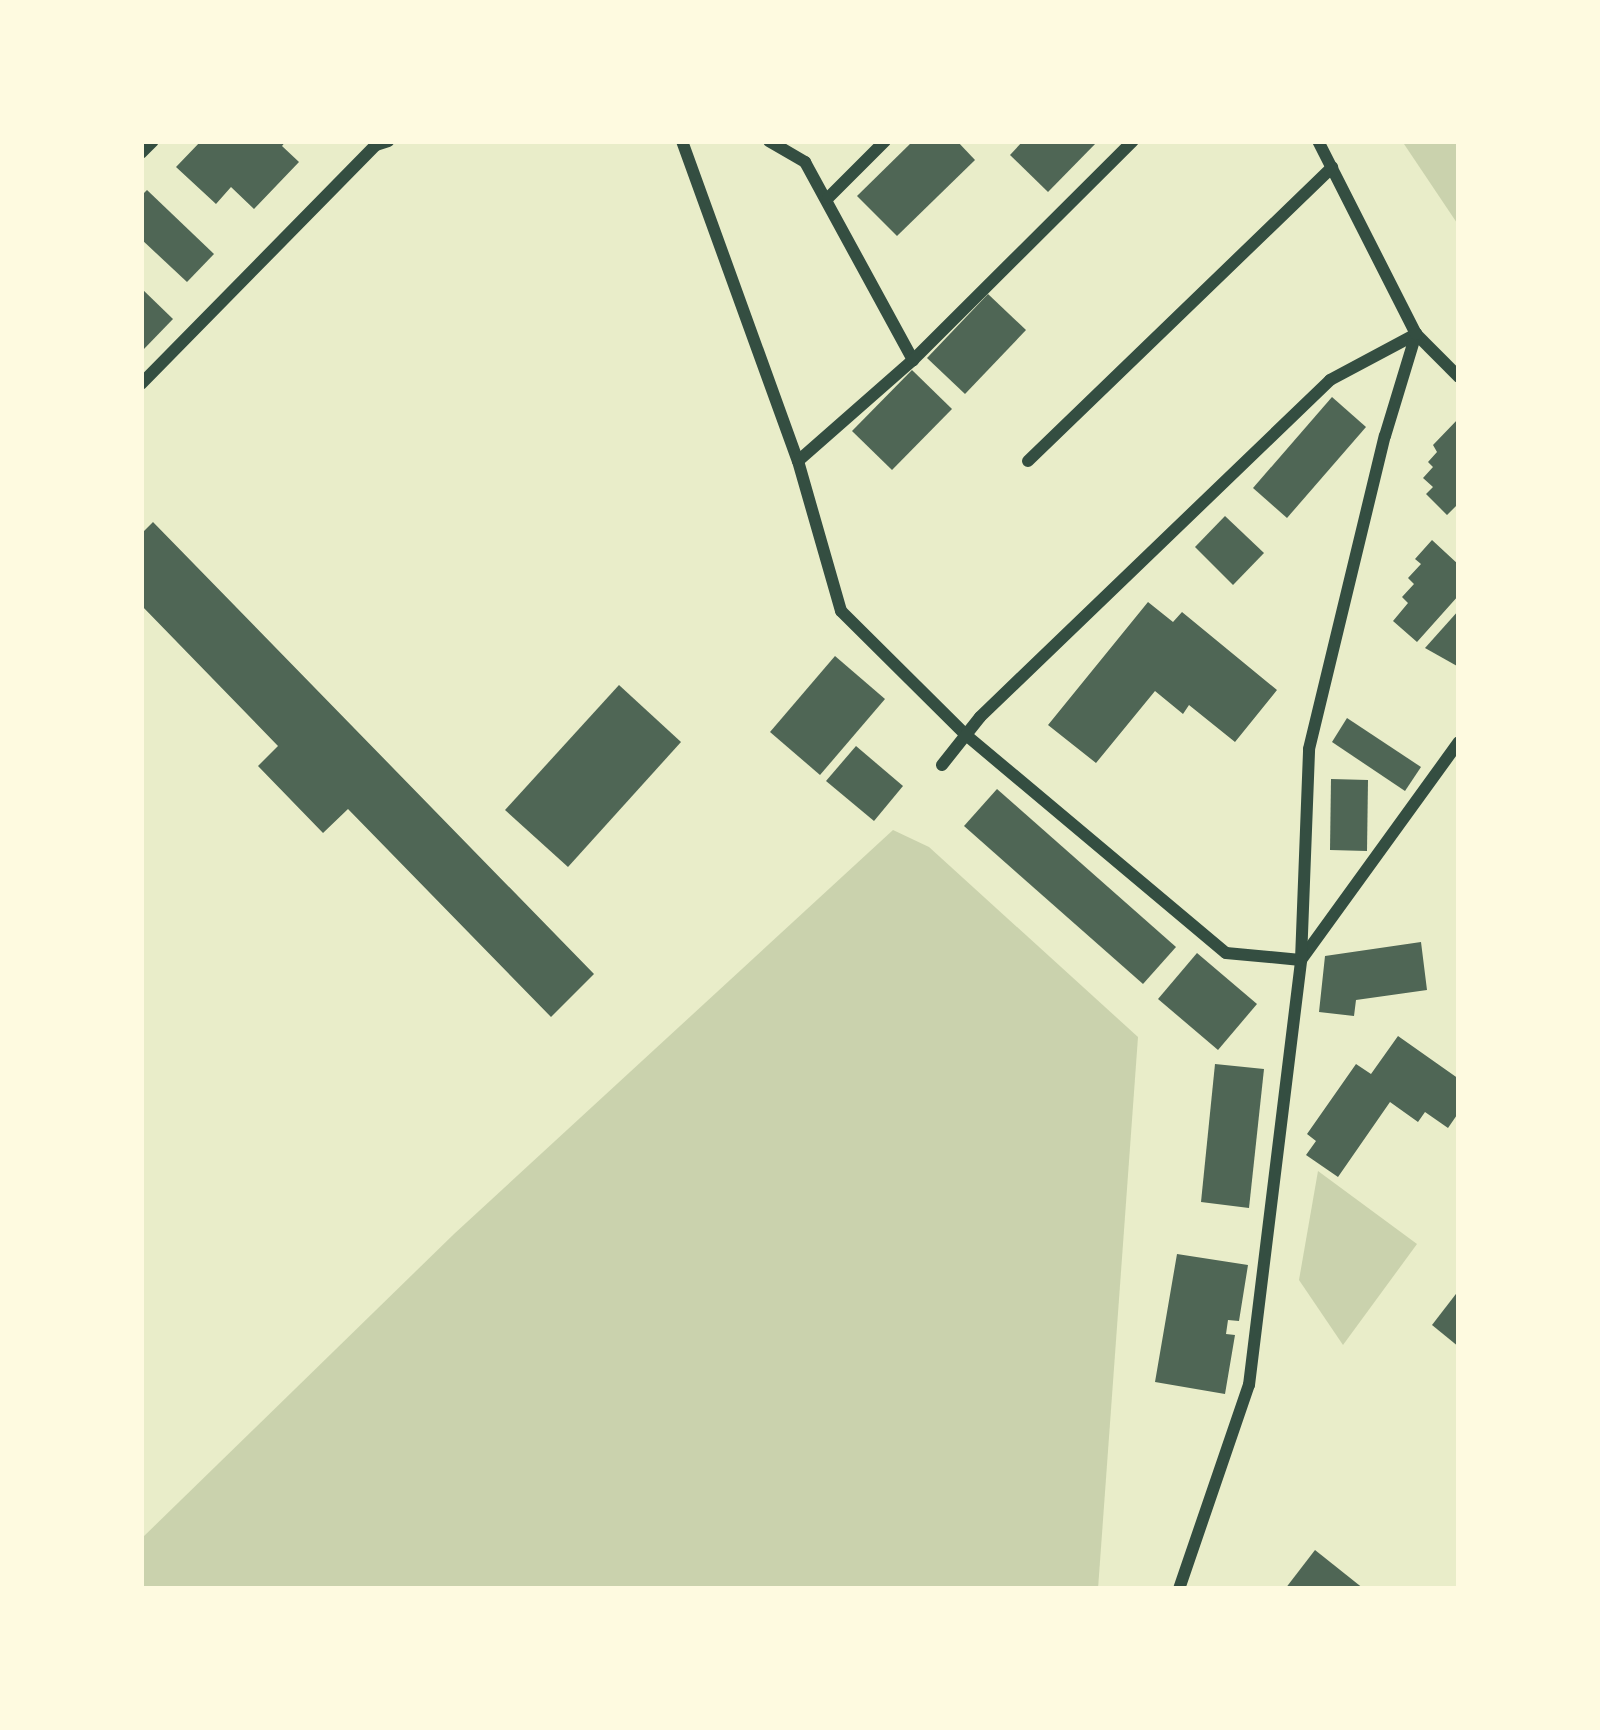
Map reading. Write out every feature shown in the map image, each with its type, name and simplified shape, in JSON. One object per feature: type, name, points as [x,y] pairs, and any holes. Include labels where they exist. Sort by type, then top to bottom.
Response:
[{"type":"street","points":[[141,154],[153,141]]},
{"type":"street","points":[[141,384],[361,160],[388,141]]},
{"type":"street","points":[[682,141],[798,461],[841,611],[966,735],[1226,952],[1301,960]]},
{"type":"street","points":[[770,141],[805,162],[913,360]]},
{"type":"street","points":[[828,198],[885,141]]},
{"type":"street","points":[[798,461],[913,360],[1133,141]]},
{"type":"street","points":[[1318,141],[1416,334],[1459,377]]},
{"type":"street","points":[[1028,461],[1332,167]]},
{"type":"street","points":[[942,765],[966,735],[1330,380],[1416,334]]},
{"type":"street","points":[[1179,1589],[1249,1384],[1301,960],[1309,749],[1385,436],[1416,334]]},
{"type":"street","points":[[1301,960],[1459,742]]},
{"type":"street","points":[[1445,756],[1459,766]]},
{"type":"green space","points":[[1402,141],[1459,141],[1459,226]]},
{"type":"green space","points":[[893,830],[929,847],[1138,1037],[1098,1589],[141,1589],[141,1539],[454,1234]]},
{"type":"green space","points":[[1318,1171],[1417,1244],[1343,1345],[1299,1280]]},
{"type":"building","points":[[201,141],[286,141],[282,146],[299,162],[254,209],[231,187],[216,204],[176,167]]},
{"type":"building","points":[[913,141],[957,141],[975,160],[897,236],[857,196]]},
{"type":"building","points":[[1023,141],[1098,141],[1048,192],[1010,155]]},
{"type":"building","points":[[147,190],[214,254],[187,282],[141,239],[141,196]]},
{"type":"building","points":[[141,288],[173,319],[143,350],[141,348]]},
{"type":"building","points":[[988,294],[1026,330],[965,394],[927,358]]},
{"type":"building","points":[[912,370],[952,409],[892,470],[852,431]]},
{"type":"building","points":[[1332,397],[1366,427],[1287,518],[1253,488]]},
{"type":"building","points":[[1459,418],[1459,503],[1447,515],[1426,494],[1433,487],[1423,478],[1433,467],[1428,462],[1437,452],[1433,445]]},
{"type":"building","points":[[1225,516],[1264,553],[1233,585],[1195,547]]},
{"type":"building","points":[[153,522],[594,974],[551,1017],[348,809],[323,833],[258,766],[278,746],[141,605],[141,534]]},
{"type":"building","points":[[1432,540],[1459,565],[1459,595],[1417,642],[1393,621],[1408,603],[1402,597],[1414,584],[1408,578],[1421,564],[1415,559]]},
{"type":"building","points":[[1148,602],[1173,622],[1182,612],[1277,690],[1235,742],[1189,705],[1183,714],[1155,691],[1096,763],[1048,725]]},
{"type":"building","points":[[1459,610],[1459,664],[1457,666],[1425,648]]},
{"type":"building","points":[[835,656],[885,699],[820,775],[770,732]]},
{"type":"building","points":[[619,685],[681,742],[568,867],[505,810]]},
{"type":"building","points":[[1347,718],[1421,767],[1405,791],[1332,742]]},
{"type":"building","points":[[856,746],[903,786],[874,821],[826,781]]},
{"type":"building","points":[[1331,779],[1368,780],[1367,851],[1330,850]]},
{"type":"building","points":[[997,789],[1176,947],[1143,984],[964,826]]},
{"type":"building","points":[[1421,942],[1427,990],[1356,1000],[1354,1016],[1319,1012],[1325,956]]},
{"type":"building","points":[[1197,953],[1257,1004],[1218,1050],[1158,999]]},
{"type":"building","points":[[1398,1036],[1459,1079],[1459,1112],[1448,1128],[1425,1112],[1418,1122],[1390,1102],[1338,1177],[1306,1155],[1316,1141],[1307,1134],[1356,1064],[1371,1074]]},
{"type":"building","points":[[1215,1064],[1264,1069],[1249,1208],[1201,1202]]},
{"type":"building","points":[[1177,1254],[1248,1265],[1239,1321],[1228,1320],[1226,1334],[1235,1335],[1225,1394],[1155,1382]]},
{"type":"building","points":[[1459,1290],[1459,1347],[1432,1325]]},
{"type":"building","points":[[1315,1550],[1364,1589],[1285,1589]]}]
